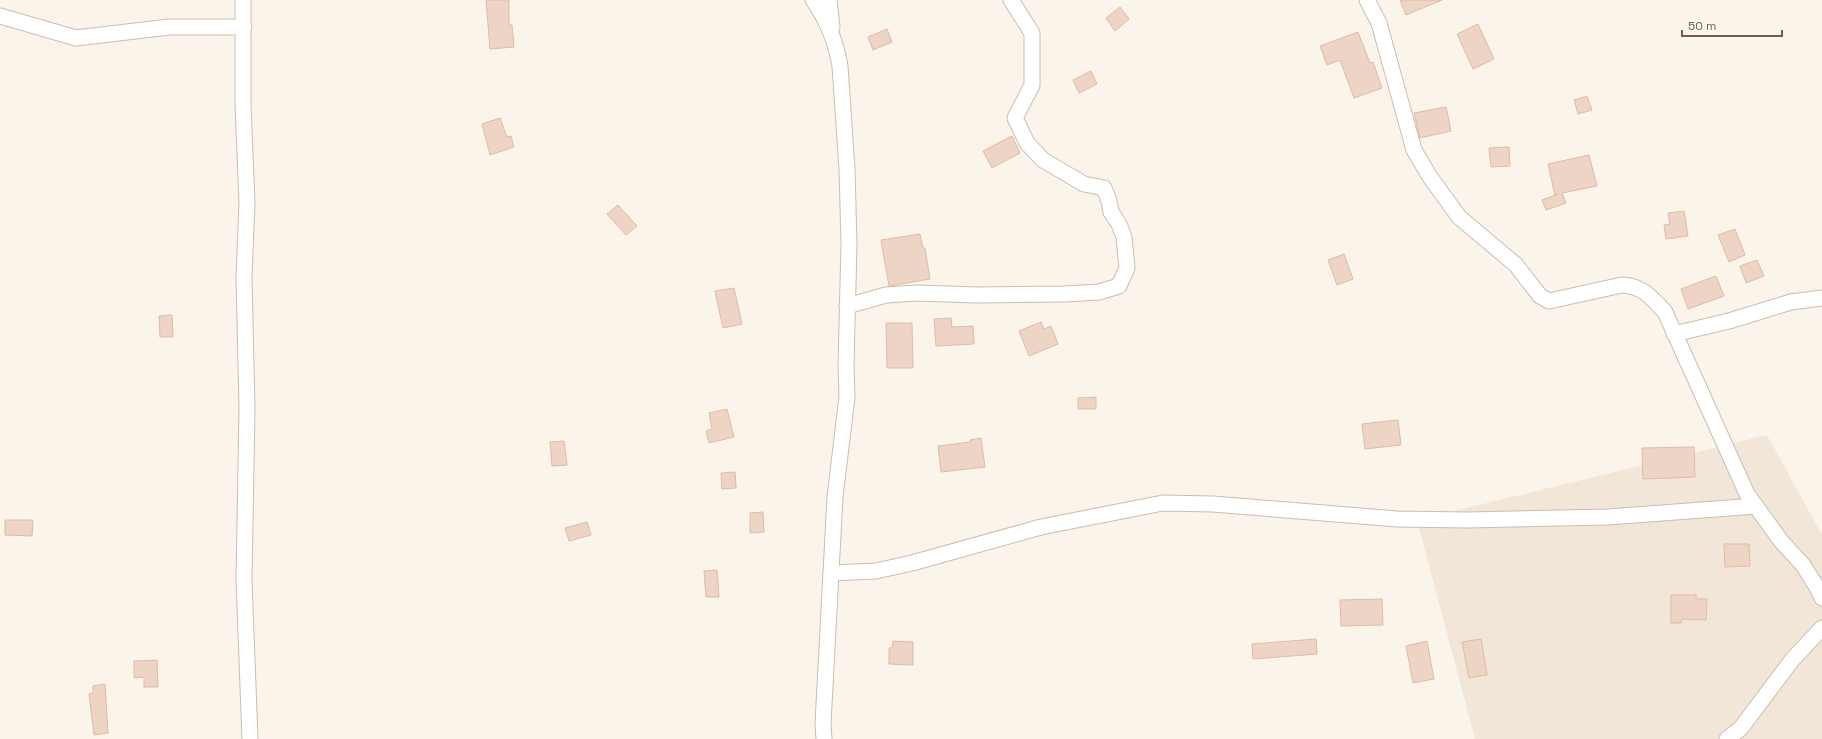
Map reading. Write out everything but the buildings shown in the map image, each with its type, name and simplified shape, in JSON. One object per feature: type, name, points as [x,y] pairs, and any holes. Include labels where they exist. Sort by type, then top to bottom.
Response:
[{"type":"street","points":[[243,0],[243,104],[247,203],[244,278],[247,423],[244,580],[250,739]]},
{"type":"street","points":[[813,0],[833,37],[837,49],[840,66],[847,170],[847,408],[835,498],[823,724],[824,739]]},
{"type":"street","points":[[829,0],[833,37]]},
{"type":"street","points":[[847,306],[886,295],[916,293],[977,295],[1065,294],[1099,292],[1119,286],[1127,268],[1124,237],[1119,224],[1111,212],[1104,188],[1084,184],[1043,160],[1027,143],[1014,118],[1032,85],[1032,33],[1011,0]]},
{"type":"street","points":[[1367,0],[1379,23],[1414,150],[1430,177],[1459,217],[1502,255],[1516,265],[1540,296],[1549,300],[1622,285],[1634,286],[1643,291],[1665,312],[1747,494],[1781,541],[1803,565],[1822,598]]},
{"type":"street","points":[[0,16],[76,38],[168,27],[244,27]]},
{"type":"street","points":[[1674,334],[1728,321],[1791,302],[1822,298]]},
{"type":"street","points":[[831,573],[876,571],[912,563],[1041,527],[1162,503],[1220,505],[1397,519],[1468,520],[1608,517],[1756,506]]},
{"type":"street","points":[[1727,739],[1741,728],[1792,660],[1822,628]]},
{"type":"shaded area","points":[[1767,435],[1822,535],[1822,739],[1475,739],[1417,520]]}]
